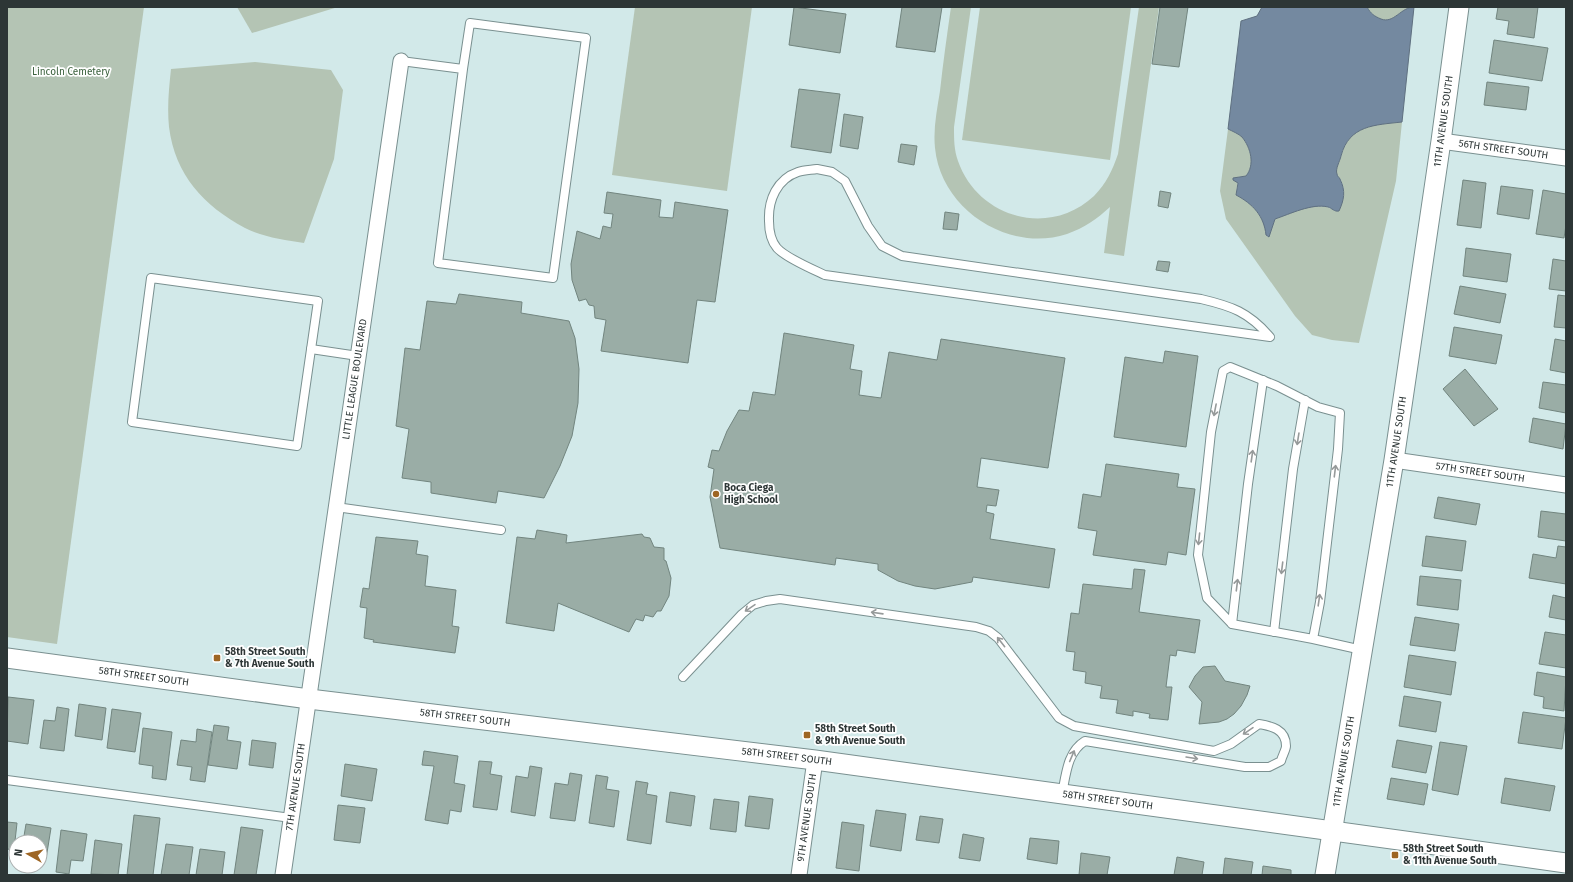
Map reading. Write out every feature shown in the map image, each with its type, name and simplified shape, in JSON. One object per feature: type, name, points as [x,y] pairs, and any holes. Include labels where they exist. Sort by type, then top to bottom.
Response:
[{"type":"street","name":"11TH AVENUE SOUTH","points":[[1325,875],[1331,831],[1394,460],[1442,141],[1459,7]]},
{"type":"street","name":"LITTLE LEAGUE BOULEVARD","points":[[309,699],[401,61]]},
{"type":"street","name":"56TH STREET SOUTH","points":[[1442,141],[1566,158]]},
{"type":"street","name":"57TH STREET SOUTH","points":[[1394,460],[1566,485]]},
{"type":"street","name":"58TH STREET SOUTH","points":[[7,658],[309,699],[815,760],[1566,863]]},
{"type":"street","name":"7TH AVENUE SOUTH","points":[[283,875],[309,699]]},
{"type":"street","name":"9TH AVENUE SOUTH","points":[[799,875],[815,760]]},
{"type":"lane","points":[[470,23],[586,38],[554,278],[438,263],[463,69],[470,23]]},
{"type":"lane","points":[[401,61],[463,69]]},
{"type":"lane","points":[[817,169],[832,172],[845,181],[868,226],[882,246],[902,256],[1201,299],[1227,305],[1245,314],[1270,337],[825,275],[797,262],[776,247],[769,230],[768,212],[772,195],[782,182],[798,172],[817,169]]},
{"type":"lane","points":[[151,278],[318,301],[311,349],[297,446],[132,422],[151,278]]},
{"type":"lane","points":[[311,349],[358,356]]},
{"type":"lane","points":[[1313,639],[1320,602],[1338,449],[1340,413],[1318,407],[1263,380],[1230,367],[1222,371],[1211,432],[1198,555],[1207,598],[1232,624],[1362,650]]},
{"type":"lane","points":[[1232,624],[1248,484],[1263,380]]},
{"type":"lane","points":[[1274,632],[1293,469],[1304,400]]},
{"type":"lane","points":[[336,507],[501,530]]},
{"type":"lane","points":[[683,677],[742,614],[753,605],[780,599],[976,627],[989,631],[998,638],[1058,718],[1074,726],[1214,751],[1230,744],[1259,724],[1274,726],[1283,735],[1286,746],[1281,761],[1269,767],[1245,766],[1085,741],[1078,745],[1071,755],[1062,794]]},
{"type":"lane","points":[[7,780],[291,818]]},
{"type":"green space","name":"Lincoln Cemetery","points":[[7,7],[144,7],[57,644],[7,637]]},
{"type":"green space","points":[[237,7],[338,7],[252,33]]},
{"type":"green space","points":[[635,7],[752,7],[727,191],[612,175]]},
{"type":"green space","points":[[951,7],[971,7],[954,127],[955,149],[958,161],[968,181],[981,196],[998,208],[1017,216],[1036,218],[1057,216],[1076,209],[1094,196],[1109,176],[1118,154],[1139,7],[1159,7],[1124,256],[1104,253],[1110,207],[1090,223],[1067,234],[1045,238],[1023,237],[1001,231],[982,221],[964,207],[950,190],[940,170],[935,148],[935,134]]},
{"type":"green space","points":[[980,7],[1131,7],[1110,160],[962,140]]},
{"type":"green space","points":[[1367,7],[1409,7],[1392,18],[1382,20],[1372,14]]},
{"type":"green space","points":[[255,62],[331,70],[343,90],[334,159],[304,243],[259,234],[245,228],[217,210],[194,187],[185,174],[172,144],[168,112],[171,69]]},
{"type":"green space","points":[[1402,122],[1396,181],[1359,343],[1332,340],[1312,335],[1295,316],[1226,219],[1220,191],[1228,129],[1242,137],[1248,146],[1251,156],[1249,172],[1246,176],[1238,177],[1236,195],[1248,202],[1257,211],[1263,222],[1266,235],[1268,237],[1275,219],[1305,208],[1321,206],[1335,211],[1342,200],[1344,193],[1343,185],[1336,174],[1336,170],[1345,146],[1350,138],[1356,132],[1364,128],[1381,124]]},
{"type":"water","points":[[1262,7],[1367,7],[1375,16],[1386,20],[1414,7],[1402,122],[1364,128],[1350,138],[1345,146],[1337,170],[1337,175],[1342,183],[1344,191],[1339,211],[1328,207],[1315,206],[1275,219],[1269,237],[1266,235],[1263,222],[1257,211],[1248,202],[1236,195],[1238,183],[1233,180],[1233,178],[1246,176],[1249,172],[1251,156],[1248,146],[1242,137],[1228,129],[1241,21],[1257,16]]},
{"type":"building","points":[[794,7],[846,14],[840,53],[789,45]]},
{"type":"building","points":[[902,7],[942,7],[935,52],[896,47]]},
{"type":"building","points":[[1160,7],[1188,7],[1179,67],[1152,64]]},
{"type":"building","points":[[1498,7],[1538,7],[1534,38],[1507,34],[1509,21],[1496,19]]},
{"type":"building","points":[[1494,40],[1548,48],[1542,81],[1489,73]]},
{"type":"building","points":[[1487,82],[1529,87],[1526,110],[1484,105]]},
{"type":"building","points":[[799,89],[840,94],[831,153],[791,147]]},
{"type":"building","points":[[844,114],[863,117],[858,149],[840,146]]},
{"type":"building","points":[[901,144],[917,146],[914,165],[898,162]]},
{"type":"building","points":[[1463,180],[1486,183],[1481,228],[1457,225]]},
{"type":"building","points":[[1501,186],[1533,190],[1529,219],[1497,214]]},
{"type":"building","points":[[1543,190],[1566,194],[1566,225],[1564,238],[1536,234]]},
{"type":"building","points":[[1160,191],[1171,193],[1168,208],[1158,206]]},
{"type":"building","points":[[607,192],[661,200],[659,217],[673,218],[675,202],[728,210],[715,302],[697,300],[688,363],[601,351],[606,320],[595,318],[594,306],[589,305],[586,299],[579,301],[572,280],[571,264],[577,231],[600,239],[603,226],[611,228],[613,214],[604,213]]},
{"type":"building","points":[[945,212],[959,214],[957,230],[943,229]]},
{"type":"building","points":[[1466,248],[1511,254],[1507,282],[1463,276]]},
{"type":"building","points":[[1553,259],[1566,261],[1566,291],[1549,289]]},
{"type":"building","points":[[1158,261],[1170,262],[1168,272],[1156,270]]},
{"type":"building","points":[[1460,286],[1506,294],[1500,323],[1454,314]]},
{"type":"building","points":[[459,294],[522,302],[521,313],[569,321],[575,338],[579,369],[578,403],[572,436],[560,466],[544,498],[498,491],[496,503],[431,493],[431,482],[402,478],[409,429],[396,426],[405,348],[420,350],[427,301],[456,304]]},
{"type":"building","points":[[1558,295],[1566,296],[1566,328],[1554,327]]},
{"type":"building","points":[[1454,327],[1502,335],[1496,364],[1449,356]]},
{"type":"building","points":[[784,333],[854,345],[850,369],[862,371],[859,395],[881,398],[889,352],[937,360],[941,339],[1065,358],[1048,468],[981,458],[977,487],[999,490],[996,506],[987,505],[986,512],[994,514],[990,539],[1055,549],[1049,588],[973,577],[972,582],[935,589],[915,586],[898,581],[878,570],[878,564],[836,558],[835,565],[720,548],[710,497],[714,469],[708,467],[712,450],[719,451],[727,431],[739,410],[749,411],[753,392],[775,395]]},
{"type":"building","points":[[1555,339],[1566,341],[1566,373],[1550,370]]},
{"type":"building","points":[[1165,351],[1198,356],[1186,447],[1114,437],[1125,357],[1163,363]]},
{"type":"building","points":[[1465,369],[1498,409],[1474,426],[1443,389]]},
{"type":"building","points":[[1543,382],[1566,385],[1566,413],[1539,408]]},
{"type":"building","points":[[1533,418],[1566,424],[1563,449],[1529,442]]},
{"type":"building","points":[[1106,464],[1179,474],[1177,487],[1195,489],[1186,555],[1168,552],[1166,565],[1093,555],[1097,531],[1078,528],[1083,494],[1101,497]]},
{"type":"building","points":[[1438,497],[1480,504],[1476,525],[1434,518]]},
{"type":"building","points":[[1541,511],[1566,514],[1566,541],[1538,537]]},
{"type":"building","points":[[537,530],[567,535],[566,543],[642,534],[644,537],[650,538],[654,547],[664,548],[664,560],[666,561],[671,578],[669,596],[661,611],[657,611],[653,617],[645,615],[643,621],[636,619],[629,632],[558,603],[554,631],[506,623],[517,537],[535,539]]},
{"type":"building","points":[[1426,536],[1466,541],[1462,571],[1422,566]]},
{"type":"building","points":[[376,537],[418,541],[416,554],[428,556],[425,586],[456,590],[452,626],[459,627],[455,653],[373,642],[374,640],[364,638],[367,608],[360,607],[363,588],[369,589]]},
{"type":"building","points":[[1558,546],[1566,547],[1566,584],[1529,578],[1533,554],[1556,558]]},
{"type":"building","points":[[1134,569],[1145,570],[1139,612],[1200,620],[1195,653],[1177,650],[1176,656],[1170,655],[1166,687],[1172,687],[1168,720],[1149,718],[1150,714],[1133,711],[1133,716],[1116,713],[1118,700],[1100,698],[1102,686],[1085,683],[1086,672],[1073,670],[1075,652],[1066,651],[1071,613],[1079,614],[1083,584],[1132,589]]},
{"type":"building","points":[[1420,576],[1461,580],[1458,610],[1417,605]]},
{"type":"building","points":[[1553,595],[1566,598],[1566,620],[1549,617]]},
{"type":"building","points":[[1415,617],[1459,624],[1455,651],[1410,645]]},
{"type":"building","points":[[1545,632],[1566,635],[1566,668],[1539,664]]},
{"type":"building","points":[[1409,655],[1456,662],[1451,695],[1404,687]]},
{"type":"building","points":[[1215,666],[1225,681],[1250,686],[1241,706],[1234,714],[1219,722],[1199,724],[1202,702],[1189,687],[1195,676],[1203,667]]},
{"type":"building","points":[[1537,672],[1566,677],[1564,711],[1543,708],[1544,697],[1534,695]]},
{"type":"building","points":[[1404,696],[1441,702],[1436,732],[1399,726]]},
{"type":"building","points":[[8,697],[34,700],[28,744],[7,741]]},
{"type":"building","points":[[79,704],[106,708],[102,740],[75,736]]},
{"type":"building","points":[[57,707],[69,709],[64,751],[40,748],[44,720],[55,721]]},
{"type":"building","points":[[112,709],[141,713],[135,752],[107,748]]},
{"type":"building","points":[[1523,712],[1566,718],[1562,749],[1518,743]]},
{"type":"building","points":[[214,725],[229,727],[227,740],[241,742],[237,769],[208,765]]},
{"type":"building","points":[[143,728],[172,732],[166,780],[152,778],[153,766],[139,764]]},
{"type":"building","points":[[197,729],[212,732],[205,782],[190,780],[192,767],[177,765],[181,740],[196,742]]},
{"type":"building","points":[[252,740],[276,743],[273,768],[249,765]]},
{"type":"building","points":[[1397,740],[1432,746],[1426,773],[1392,767]]},
{"type":"building","points":[[1440,742],[1467,746],[1458,795],[1432,790]]},
{"type":"building","points":[[424,751],[458,756],[454,783],[465,785],[461,812],[450,810],[448,824],[425,820],[434,766],[422,765]]},
{"type":"building","points":[[479,761],[492,762],[490,774],[502,776],[497,810],[473,807]]},
{"type":"building","points":[[345,764],[377,769],[372,801],[341,796]]},
{"type":"building","points":[[530,766],[542,768],[535,816],[511,812],[516,776],[528,778]]},
{"type":"building","points":[[570,773],[582,775],[575,821],[550,818],[555,783],[568,785]]},
{"type":"building","points":[[596,775],[608,777],[606,789],[619,791],[614,827],[589,823]]},
{"type":"building","points":[[1391,778],[1428,784],[1424,805],[1387,799]]},
{"type":"building","points":[[1505,778],[1555,786],[1550,811],[1501,803]]},
{"type":"building","points":[[636,781],[648,783],[646,794],[657,796],[651,844],[627,840]]},
{"type":"building","points":[[670,792],[695,796],[691,826],[666,822]]},
{"type":"building","points":[[749,796],[773,799],[769,829],[745,826]]},
{"type":"building","points":[[714,799],[739,802],[736,832],[710,829]]},
{"type":"building","points":[[338,805],[365,808],[360,843],[334,840]]},
{"type":"building","points":[[876,810],[906,814],[901,851],[870,846]]},
{"type":"building","points":[[134,815],[160,818],[153,875],[127,875]]},
{"type":"building","points":[[920,816],[943,819],[939,843],[916,840]]},
{"type":"building","points":[[7,822],[17,823],[16,834],[8,834],[7,849]]},
{"type":"building","points":[[842,822],[864,825],[859,871],[836,868]]},
{"type":"building","points":[[26,824],[51,828],[48,847],[48,834],[24,834]]},
{"type":"building","points":[[241,827],[263,830],[256,875],[234,875]]},
{"type":"building","points":[[61,830],[87,834],[83,861],[71,860],[69,874],[56,872]]},
{"type":"building","points":[[963,834],[984,838],[980,861],[959,858]]},
{"type":"building","points":[[1030,838],[1059,841],[1057,864],[1027,859]]},
{"type":"building","points":[[95,840],[122,844],[118,875],[91,874]]},
{"type":"building","points":[[166,844],[193,847],[189,875],[161,875]]},
{"type":"building","points":[[200,849],[225,852],[222,875],[196,875]]},
{"type":"building","points":[[1081,853],[1110,857],[1107,875],[1079,875]]},
{"type":"building","points":[[1177,857],[1204,862],[1202,875],[1174,875]]},
{"type":"building","points":[[1225,858],[1253,862],[1251,875],[1223,875]]},
{"type":"building","points":[[1263,866],[1291,870],[1291,875],[1262,875]]},
{"type":"place","name":"Boca Ciega High School","points":[[716,494]]},
{"type":"place","name":"58th Street South & 7th Avenue South","points":[[217,658]]},
{"type":"place","name":"58th Street South & 9th Avenue South","points":[[807,735]]},
{"type":"place","name":"58th Street South & 11th Avenue South","points":[[1395,855]]}]
